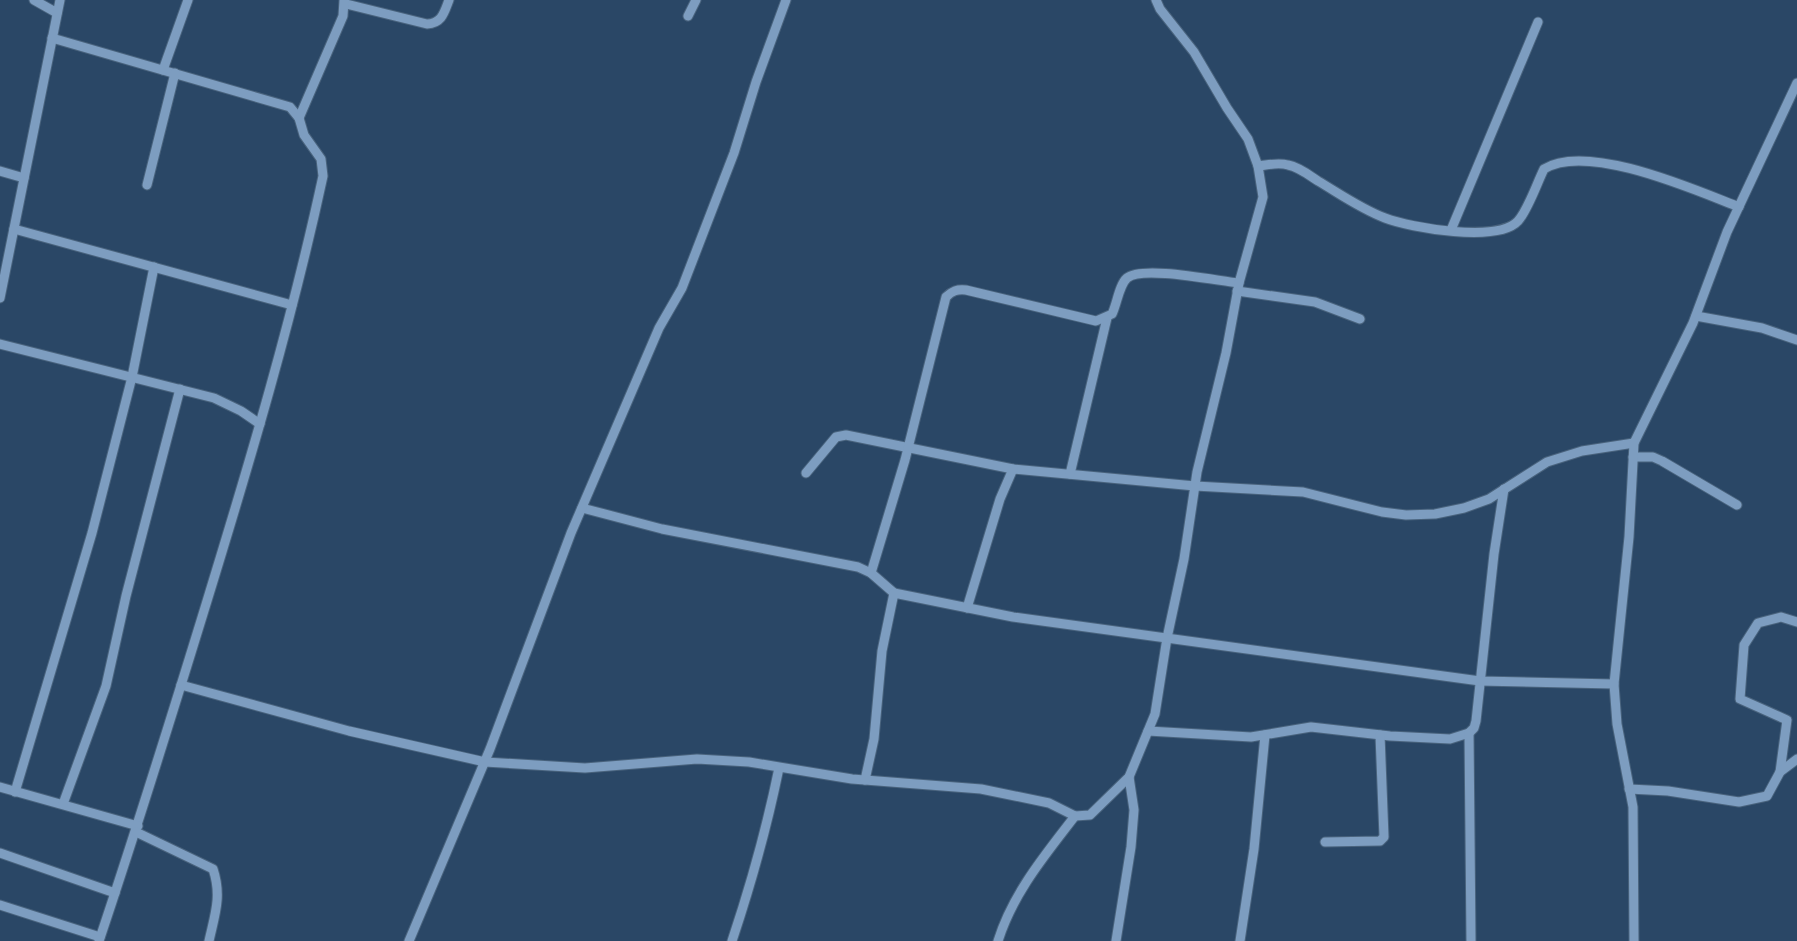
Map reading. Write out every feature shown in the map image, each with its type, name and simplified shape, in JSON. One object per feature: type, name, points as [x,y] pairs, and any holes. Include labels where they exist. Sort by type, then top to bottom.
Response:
[{"type":"street","points":[[34,0],[57,13]]},
{"type":"street","points":[[0,298],[60,0]]},
{"type":"street","points":[[163,70],[188,0]]},
{"type":"street","points":[[299,118],[343,16],[345,2],[426,24],[435,23],[442,18],[449,0]]},
{"type":"street","points":[[688,16],[696,0]]},
{"type":"street","points":[[409,941],[485,762],[582,508],[659,328],[682,288],[734,153],[756,82],[786,0]]},
{"type":"street","points":[[181,685],[349,732],[485,762],[585,768],[697,759],[748,762],[865,780],[981,789],[1049,803],[1075,816],[1090,815],[1129,777],[1155,714],[1167,638],[1184,559],[1195,486],[1238,287],[1262,197],[1258,166],[1248,139],[1194,52],[1160,10],[1156,0]]},
{"type":"street","points":[[1451,230],[1538,22]]},
{"type":"street","points":[[0,905],[100,939],[137,829],[260,424],[292,305],[323,176],[321,159],[304,135],[299,118],[290,107],[52,38]]},
{"type":"street","points":[[147,185],[175,73]]},
{"type":"street","points":[[1634,941],[1633,807],[1618,724],[1614,684],[1629,538],[1634,442],[1696,316],[1739,207],[1797,86]]},
{"type":"street","points":[[1258,166],[1287,164],[1387,219],[1479,233],[1496,232],[1508,228],[1519,220],[1544,169],[1551,165],[1575,161],[1628,168],[1654,175],[1739,207]]},
{"type":"street","points":[[0,171],[24,178]]},
{"type":"street","points":[[14,229],[292,305]]},
{"type":"street","points":[[15,792],[92,533],[132,377],[154,268]]},
{"type":"street","points":[[871,573],[908,448],[946,297],[951,292],[960,289],[966,290],[1096,321],[1107,318],[1112,314],[1125,279],[1130,276],[1153,272],[1315,302],[1360,319]]},
{"type":"street","points":[[1696,316],[1762,328],[1797,340]]},
{"type":"street","points":[[1070,474],[1107,318]]},
{"type":"street","points":[[0,344],[214,398],[241,411],[260,424]]},
{"type":"street","points":[[63,804],[106,686],[126,596],[180,389]]},
{"type":"street","points":[[806,473],[836,437],[846,435],[1013,469],[1195,486],[1303,492],[1382,512],[1435,514],[1464,508],[1489,499],[1556,459],[1582,451],[1634,442]]},
{"type":"street","points":[[1633,457],[1653,457],[1662,460],[1737,506]]},
{"type":"street","points":[[966,608],[1000,499],[1013,469]]},
{"type":"street","points":[[1148,731],[1233,737],[1265,736],[1311,727],[1380,735],[1450,739],[1469,732],[1474,728],[1476,721],[1494,554],[1504,489]]},
{"type":"street","points":[[582,508],[662,529],[858,567],[871,573],[894,593],[1013,617],[1480,681],[1614,684]]},
{"type":"street","points":[[865,780],[874,739],[882,651],[894,593]]},
{"type":"street","points":[[1629,789],[1668,792],[1739,802],[1767,796],[1780,772],[1787,720],[1740,699],[1744,645],[1758,623],[1781,617],[1797,622]]},
{"type":"street","points":[[1469,732],[1471,941]]},
{"type":"street","points":[[1324,842],[1380,841],[1384,837],[1380,735]]},
{"type":"street","points":[[1240,941],[1254,849],[1265,736]]},
{"type":"street","points":[[1780,772],[1797,759]]},
{"type":"street","points":[[732,941],[760,852],[779,768]]},
{"type":"street","points":[[1116,941],[1131,847],[1134,810],[1129,777]]},
{"type":"street","points":[[0,787],[63,804],[137,829],[213,869],[218,885],[218,902],[209,941]]},
{"type":"street","points":[[998,941],[1017,897],[1038,864],[1075,816]]},
{"type":"street","points":[[0,853],[115,893]]}]
